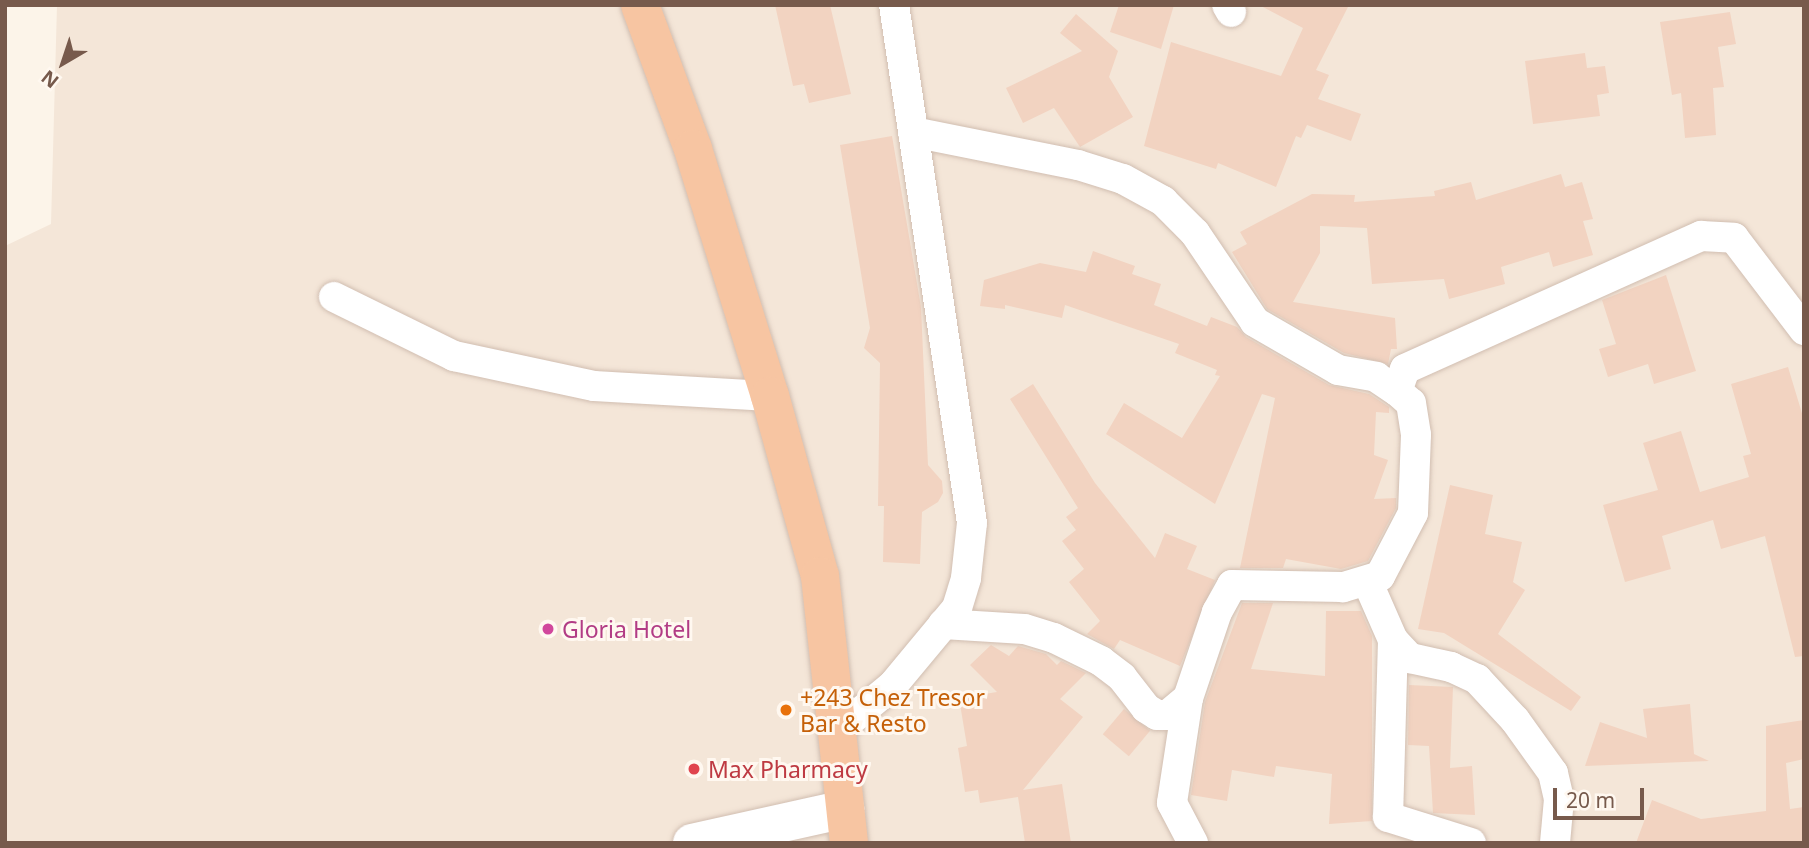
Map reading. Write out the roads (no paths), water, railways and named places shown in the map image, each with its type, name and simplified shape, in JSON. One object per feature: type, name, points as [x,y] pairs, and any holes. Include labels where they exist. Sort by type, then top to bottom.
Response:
[{"type":"highway","points":[[640,5],[693,149],[771,396],[820,576],[840,729],[847,826]]},
{"type":"main road","points":[[692,843],[847,826]]},
{"type":"street","points":[[840,729],[893,685],[957,608],[966,578],[972,523],[894,5]]},
{"type":"street","points":[[913,132],[1078,165],[1123,179],[1153,195],[1195,233],[1255,322],[1338,370],[1376,377],[1410,403],[1416,435],[1413,513],[1390,562],[1368,583],[1274,589],[1253,583],[1232,585],[1217,612],[1188,698],[1172,803],[1193,843]]},
{"type":"street","points":[[1397,391],[1405,369],[1700,236],[1734,238],[1804,330]]},
{"type":"street","points":[[334,297],[454,356],[594,386],[771,396]]},
{"type":"street","points":[[1368,583],[1393,640],[1410,658],[1477,679],[1515,720],[1553,773],[1559,799],[1555,843]]},
{"type":"street","points":[[943,624],[1024,629],[1054,638],[1122,677],[1146,708],[1157,715],[1168,715],[1188,698]]},
{"type":"street","points":[[1393,640],[1388,817],[1471,843]]},
{"type":"place","name":"Gloria Hotel","points":[[548,629]]},
{"type":"place","name":"+243 Chez Tresor Bar & Resto","points":[[786,710]]},
{"type":"place","name":"Max Pharmacy","points":[[694,769]]}]
